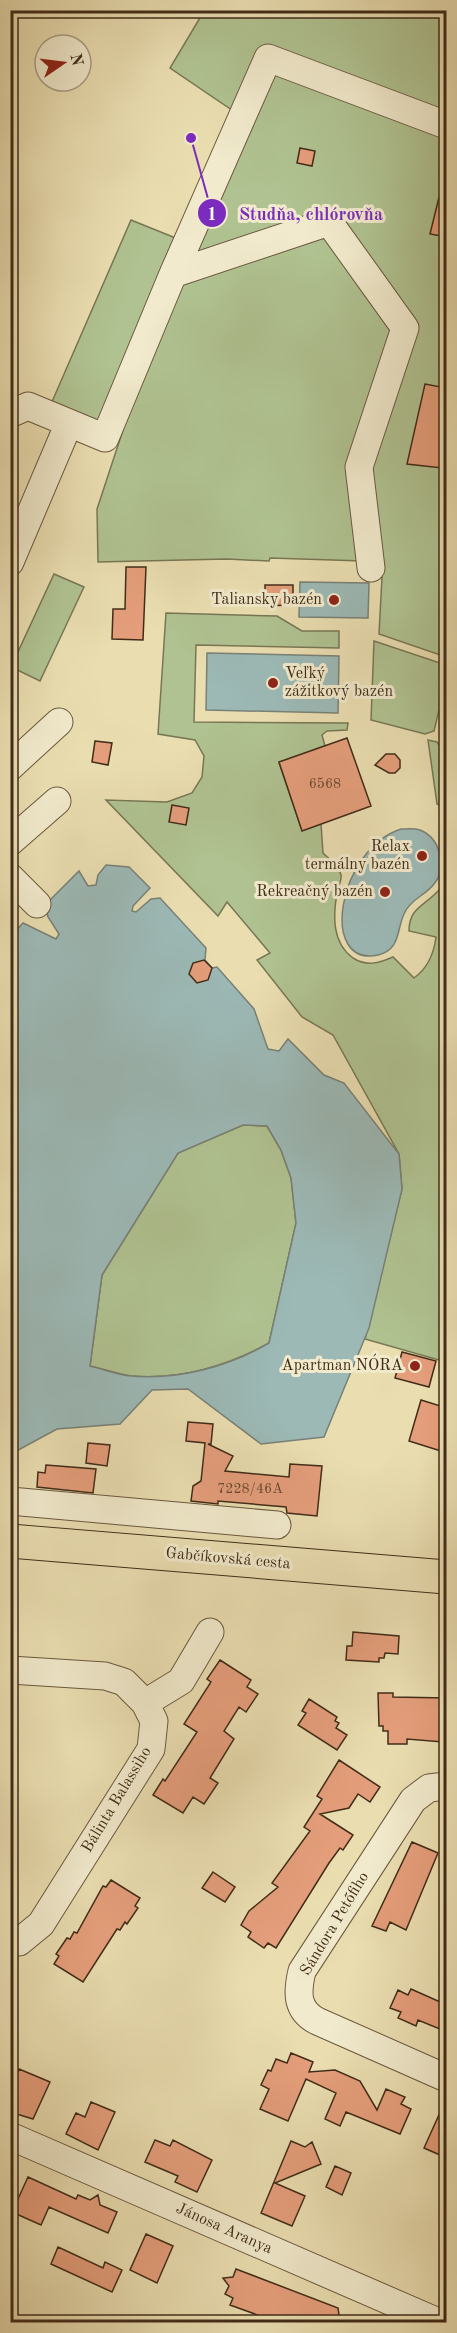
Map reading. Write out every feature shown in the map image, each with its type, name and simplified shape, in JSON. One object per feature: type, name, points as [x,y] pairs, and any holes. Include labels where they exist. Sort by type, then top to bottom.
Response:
[{"type":"main road","name":"Gabčíkovská cesta","points":[[10,1541],[447,1577]]},
{"type":"street","points":[[10,414],[28,406],[105,438],[173,274],[268,58],[447,124]]},
{"type":"street","points":[[173,274],[328,222],[405,328],[359,467],[371,568]]},
{"type":"street","points":[[10,562],[69,423]]},
{"type":"street","points":[[10,767],[59,722]]},
{"type":"street","points":[[10,842],[57,801]]},
{"type":"street","points":[[10,877],[37,904]]},
{"type":"street","points":[[10,1501],[277,1525]]},
{"type":"street","points":[[10,1670],[105,1676],[124,1682],[146,1702],[181,1681],[210,1632]]},
{"type":"street","name":"Bálinta Balassiho","points":[[10,1942],[19,1942],[41,1924],[151,1749],[154,1721],[146,1702]]},
{"type":"street","name":"Sándora Petőfiho","points":[[447,1786],[429,1788],[413,1800],[302,1971],[298,1998],[308,2016],[317,2021],[447,2078]]},
{"type":"street","name":"Jánosa Aranya","points":[[10,2136],[438,2322]]},
{"type":"green space","points":[[204,11],[446,11],[446,657],[379,634],[382,577],[363,561],[270,558],[269,561],[227,559],[98,562],[97,509],[153,339],[248,121],[170,68]]},
{"type":"green space","points":[[131,220],[178,239],[100,426],[51,404]]},
{"type":"green space","points":[[54,574],[84,587],[40,681],[11,667]]},
{"type":"green space","points":[[166,613],[277,616],[302,631],[339,631],[339,648],[196,645],[194,722],[348,723],[347,730],[327,731],[322,735],[325,746],[279,763],[302,830],[321,824],[323,853],[340,871],[341,879],[337,893],[335,920],[338,937],[346,952],[358,961],[368,963],[393,957],[414,978],[430,960],[436,937],[409,931],[410,923],[414,912],[438,891],[446,880],[446,1362],[365,1339],[402,1189],[399,1154],[333,1035],[302,1017],[257,960],[270,953],[227,902],[218,916],[106,800],[167,802],[192,793],[202,777],[204,756],[195,740],[158,734]]},
{"type":"green space","points":[[374,641],[446,665],[446,701],[439,710],[434,731],[425,734],[371,720]]},
{"type":"green space","points":[[428,740],[437,742],[446,756],[446,809],[437,804]]},
{"type":"green space","points":[[243,1125],[267,1126],[281,1150],[291,1178],[296,1223],[269,1343],[220,1365],[167,1376],[131,1376],[90,1366],[102,1275],[178,1153]]},
{"type":"water","name":"Taliansky bazén","points":[[300,582],[369,583],[368,618],[299,617]]},
{"type":"water","name":"Veľký zážitkový bazén","points":[[207,653],[339,656],[338,713],[206,710]]},
{"type":"water","name":"Rekreačný bazén","points":[[401,829],[420,830],[433,839],[440,854],[441,870],[431,888],[408,908],[391,948],[378,955],[359,954],[348,944],[342,926],[343,905],[350,882],[362,859],[379,841]]},
{"type":"water","points":[[106,865],[129,867],[150,888],[133,906],[132,911],[136,912],[151,899],[160,898],[206,948],[205,960],[212,968],[217,967],[254,1009],[268,1049],[279,1051],[288,1039],[324,1075],[344,1083],[399,1154],[402,1189],[369,1328],[324,1437],[261,1444],[188,1389],[152,1390],[120,1424],[57,1429],[11,1454],[11,936],[23,923],[56,939],[59,934],[48,917],[45,905],[79,871],[88,886],[96,885],[98,875]],"holes":[[[243,1125],[267,1126],[281,1150],[291,1178],[296,1223],[269,1343],[237,1359],[185,1374],[131,1376],[90,1366],[102,1275],[178,1153]]]},
{"type":"building","points":[[300,148],[315,151],[312,166],[297,163]]},
{"type":"building","points":[[441,189],[447,190],[447,237],[430,234]]},
{"type":"building","points":[[425,384],[441,387],[441,392],[447,393],[447,448],[442,468],[407,464]]},
{"type":"building","points":[[126,567],[146,567],[143,640],[112,639],[113,609],[125,609]]},
{"type":"building","points":[[265,585],[293,585],[293,600],[289,601],[289,605],[265,606]]},
{"type":"building","points":[[347,738],[371,806],[302,831],[279,762]]},
{"type":"building","points":[[95,741],[112,743],[108,765],[92,762]]},
{"type":"building","points":[[386,754],[395,754],[400,760],[400,768],[395,773],[389,773],[375,765]]},
{"type":"building","points":[[172,805],[189,808],[186,825],[169,822]]},
{"type":"building","points":[[204,960],[212,968],[208,980],[197,983],[189,974],[193,963]]},
{"type":"building","name":"Apartman NÓRA","points":[[402,1352],[436,1361],[429,1387],[395,1378]]},
{"type":"building","points":[[421,1400],[447,1408],[444,1452],[409,1441]]},
{"type":"building","points":[[188,1422],[213,1424],[211,1444],[208,1444],[233,1456],[225,1471],[289,1477],[290,1464],[322,1466],[317,1516],[287,1513],[286,1507],[191,1501],[193,1486],[201,1481],[205,1443],[186,1441]]},
{"type":"building","points":[[88,1443],[110,1445],[107,1466],[86,1463]]},
{"type":"building","points":[[46,1465],[96,1469],[93,1493],[37,1487],[38,1472],[45,1473]]},
{"type":"building","points":[[353,1632],[399,1636],[398,1654],[385,1653],[384,1658],[379,1658],[379,1662],[346,1660],[347,1646],[352,1646]]},
{"type":"building","points":[[220,1660],[251,1680],[247,1687],[258,1694],[246,1712],[239,1707],[224,1731],[234,1739],[210,1778],[218,1783],[204,1804],[193,1797],[183,1813],[153,1795],[163,1779],[165,1781],[197,1732],[184,1724],[211,1682],[207,1679]]},
{"type":"building","points":[[378,1693],[393,1693],[393,1697],[447,1698],[447,1737],[444,1737],[443,1742],[407,1739],[407,1744],[388,1744],[388,1731],[383,1731],[383,1726],[379,1726]]},
{"type":"building","points":[[309,1699],[337,1717],[335,1721],[339,1723],[336,1728],[347,1735],[337,1750],[298,1725],[306,1713],[302,1711]]},
{"type":"building","points":[[339,1760],[380,1787],[370,1802],[358,1794],[349,1808],[320,1814],[353,1835],[343,1850],[340,1848],[329,1863],[276,1948],[268,1943],[264,1948],[248,1937],[251,1932],[241,1925],[249,1911],[278,1887],[272,1883],[310,1831],[304,1827],[322,1799],[317,1796]]},
{"type":"building","points":[[412,1842],[438,1853],[406,1930],[390,1922],[386,1931],[372,1926]]},
{"type":"building","points":[[213,1872],[235,1887],[225,1902],[202,1888]]},
{"type":"building","points":[[111,1880],[140,1898],[135,1906],[138,1908],[127,1924],[125,1922],[120,1930],[117,1929],[83,1982],[54,1964],[59,1956],[56,1954],[67,1938],[70,1939],[74,1932],[77,1933],[103,1886],[106,1887]]},
{"type":"building","points":[[411,1989],[447,2005],[447,2032],[418,2020],[416,2026],[398,2018],[401,2012],[390,2008],[398,1990],[408,1995]]},
{"type":"building","points":[[291,2053],[313,2062],[309,2072],[335,2070],[360,2081],[377,2110],[386,2089],[405,2097],[401,2104],[411,2109],[400,2134],[346,2112],[340,2126],[325,2119],[336,2093],[306,2079],[288,2121],[260,2109],[269,2089],[261,2085],[268,2070],[271,2071],[276,2059],[287,2063]]},
{"type":"building","points":[[19,2069],[50,2082],[33,2119],[10,2112],[10,2075],[16,2077]]},
{"type":"building","points":[[447,2097],[447,2158],[424,2148]]},
{"type":"building","points":[[91,2102],[115,2112],[98,2150],[66,2134],[76,2113],[85,2117]]},
{"type":"building","points":[[155,2140],[170,2146],[173,2140],[212,2160],[197,2192],[175,2182],[178,2176],[145,2162]]},
{"type":"building","points":[[291,2141],[305,2147],[312,2142],[321,2164],[275,2183],[305,2196],[292,2226],[261,2213]]},
{"type":"building","points":[[335,2166],[351,2173],[342,2195],[326,2187]]},
{"type":"building","points":[[28,2177],[76,2199],[78,2195],[90,2200],[98,2195],[100,2205],[117,2212],[108,2233],[49,2207],[41,2225],[12,2212]]},
{"type":"building","points":[[146,2234],[173,2246],[157,2283],[130,2270]]},
{"type":"building","points":[[58,2247],[103,2268],[105,2262],[122,2270],[112,2292],[51,2264]]},
{"type":"building","points":[[236,2269],[338,2308],[340,2322],[277,2322],[230,2305],[233,2298],[225,2294],[229,2286],[223,2278],[233,2277]]},
{"type":"place","name":"Studňa, chlórovňa","points":[[191,138]]},
{"type":"place","name":"Taliansky bazén","points":[[334,600]]},
{"type":"place","name":"Veľký zážitkový bazén","points":[[273,683]]},
{"type":"place","name":"Relax termálny bazén","points":[[422,856]]},
{"type":"place","name":"Rekreačný bazén","points":[[385,892]]},
{"type":"place","name":"Apartman NÓRA","points":[[415,1366]]}]
